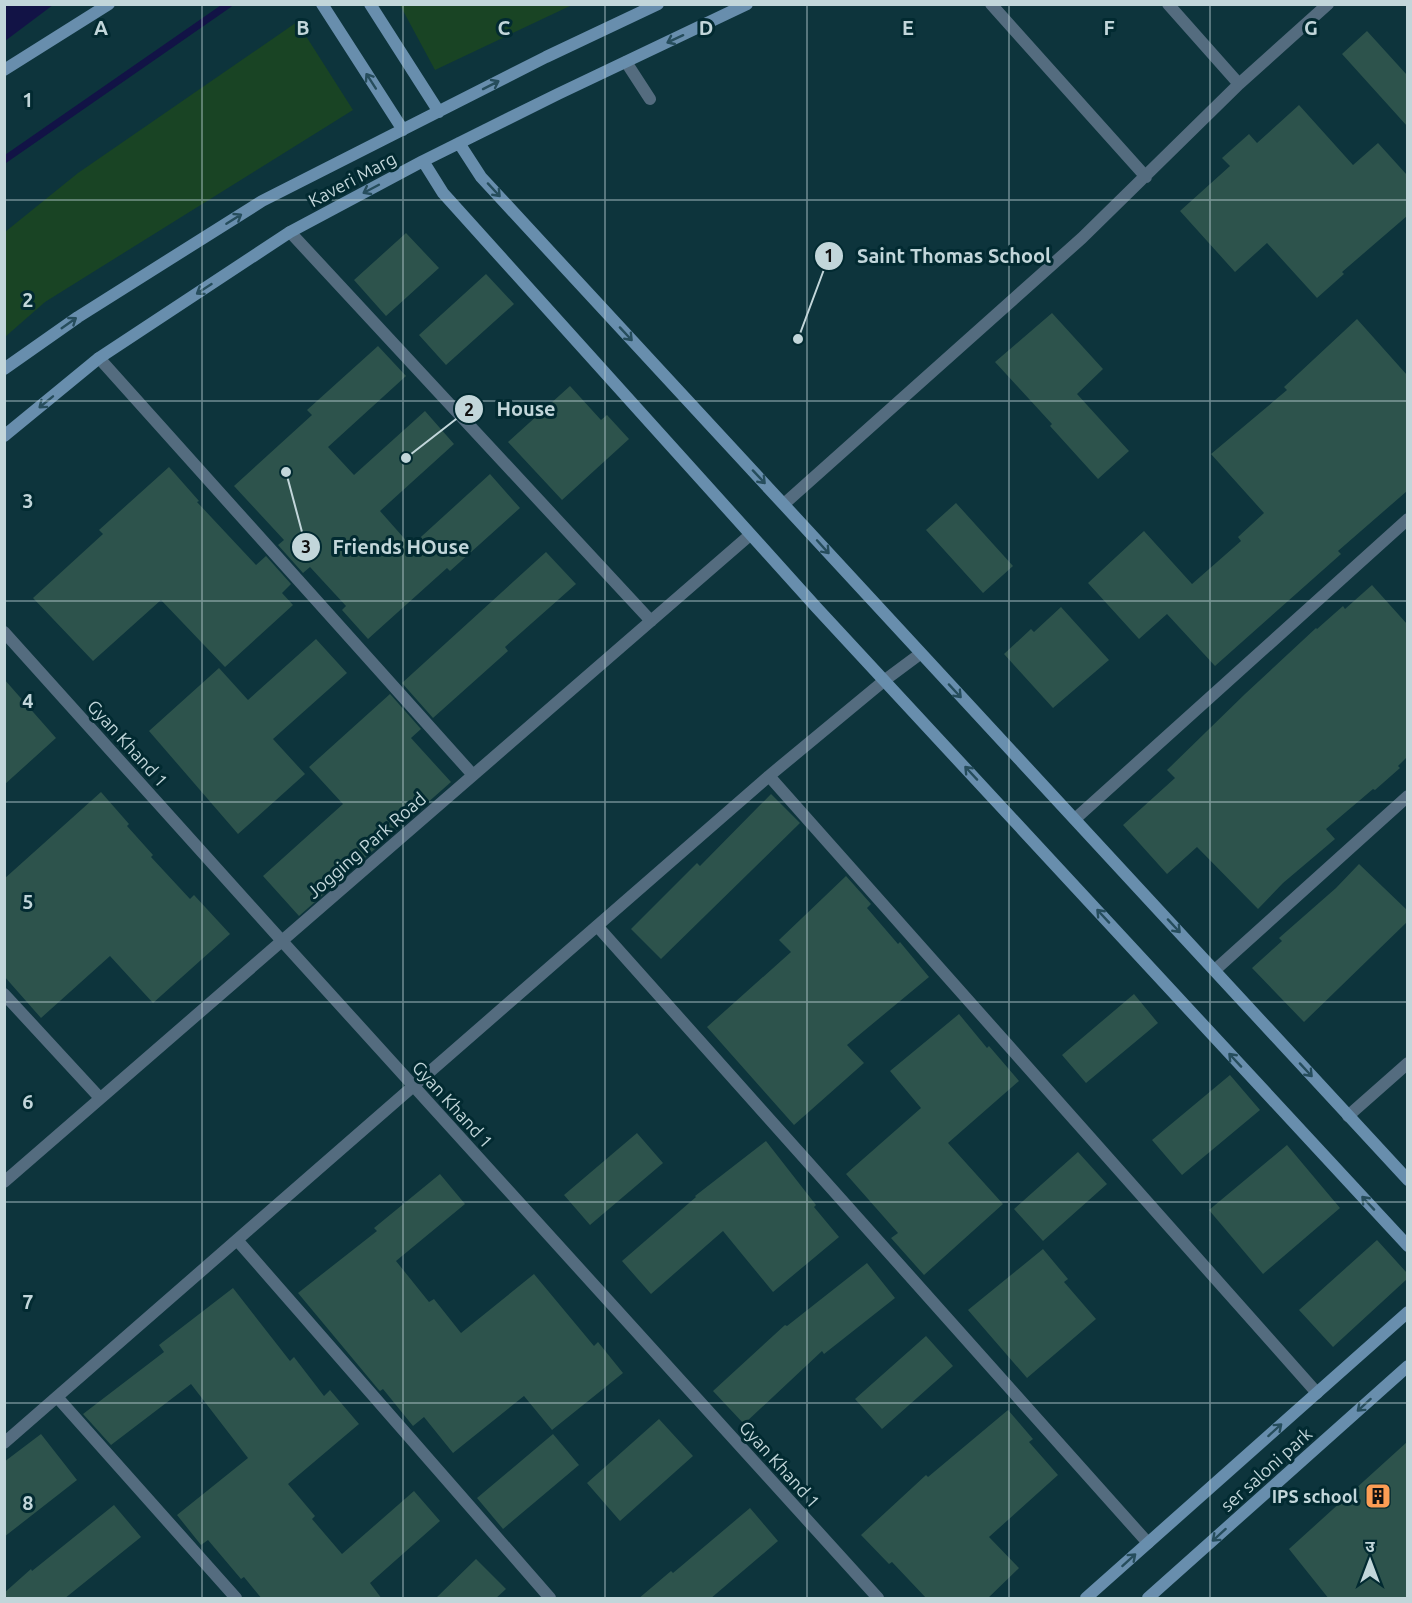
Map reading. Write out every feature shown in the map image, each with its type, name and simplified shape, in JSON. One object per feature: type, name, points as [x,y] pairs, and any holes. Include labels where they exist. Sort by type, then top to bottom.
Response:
[{"type":"street","points":[[4,70],[109,4]]},
{"type":"street","points":[[322,4],[403,130]]},
{"type":"street","points":[[370,4],[439,112]]},
{"type":"street","name":"Kaveri Marg","points":[[4,369],[78,317],[262,201],[546,57],[657,4]]},
{"type":"street","name":"Kaveri Marg","points":[[4,436],[99,358],[290,232],[459,143],[747,4]]},
{"type":"street","points":[[991,4],[1146,177]]},
{"type":"street","points":[[1168,4],[1239,84]]},
{"type":"street","points":[[784,504],[1082,238],[1239,84],[1328,4]]},
{"type":"street","points":[[626,62],[650,99]]},
{"type":"street","points":[[459,143],[481,177],[1407,1180]]},
{"type":"street","points":[[423,161],[448,199],[750,535],[1407,1246]]},
{"type":"street","points":[[290,232],[651,621]]},
{"type":"street","points":[[99,358],[473,775]]},
{"type":"street","points":[[1075,819],[1407,519]]},
{"type":"street","name":"Jogging Park Road","points":[[4,1182],[750,535]]},
{"type":"street","name":"Gyan Khand 1","points":[[4,632],[878,1599]]},
{"type":"street","points":[[4,1443],[769,776],[920,654]]},
{"type":"street","points":[[769,776],[1317,1393]]},
{"type":"street","points":[[1215,970],[1407,796]]},
{"type":"street","points":[[598,927],[1148,1543]]},
{"type":"street","points":[[4,994],[100,1098]]},
{"type":"street","points":[[1348,1116],[1407,1063]]},
{"type":"street","points":[[237,1240],[550,1599]]},
{"type":"street","points":[[1086,1599],[1407,1312]]},
{"type":"street","name":"ser saloni park","points":[[1148,1599],[1407,1366]]},
{"type":"street","points":[[57,1397],[236,1599]]},
{"type":"green space","points":[[400,5],[572,5],[435,70]]},
{"type":"green space","points":[[297,22],[353,110],[45,302],[5,337],[5,232],[78,173]]},
{"type":"shaded area","points":[[5,4],[53,4],[53,5],[5,41]]},
{"type":"building","points":[[1367,31],[1407,75],[1407,126],[1342,54]]},
{"type":"building","points":[[1299,105],[1353,165],[1378,143],[1407,175],[1407,216],[1342,272],[1344,274],[1317,298],[1267,243],[1235,272],[1180,211],[1230,166],[1222,158],[1249,134],[1257,143]]},
{"type":"building","points":[[406,233],[439,268],[386,316],[354,280]]},
{"type":"building","points":[[486,274],[514,304],[446,365],[419,335]]},
{"type":"building","points":[[1052,313],[1103,369],[1077,394],[1129,451],[1098,479],[1050,426],[1052,424],[995,362]]},
{"type":"building","points":[[1357,319],[1407,375],[1407,491],[1338,551],[1341,554],[1215,666],[1167,614],[1139,639],[1088,583],[1144,531],[1192,584],[1241,541],[1238,537],[1264,513],[1211,454],[1287,390],[1284,387]]},
{"type":"building","points":[[378,346],[406,376],[328,447],[354,475],[425,411],[454,444],[380,511],[411,546],[490,474],[520,508],[450,571],[447,568],[368,639],[342,610],[346,606],[310,567],[303,573],[278,545],[284,540],[234,486],[312,415],[307,410]]},
{"type":"building","points":[[570,386],[601,420],[607,415],[629,439],[562,500],[508,442]]},
{"type":"building","points":[[169,467],[199,501],[197,502],[256,565],[266,556],[291,584],[282,593],[293,605],[225,667],[161,600],[93,661],[33,598],[103,534],[99,530]]},
{"type":"building","points":[[956,503],[1013,566],[983,593],[926,530]]},
{"type":"building","points":[[546,552],[576,584],[505,647],[508,651],[433,718],[402,683]]},
{"type":"building","points":[[1372,585],[1407,624],[1407,757],[1398,766],[1400,768],[1326,829],[1335,839],[1283,883],[1258,909],[1197,847],[1167,874],[1123,825],[1175,778],[1167,770],[1245,694],[1316,628],[1343,606],[1345,609]]},
{"type":"building","points":[[1061,607],[1109,660],[1053,708],[1004,654],[1031,629],[1034,632]]},
{"type":"building","points":[[316,639],[347,673],[273,739],[305,774],[238,834],[149,731],[219,668],[248,700]]},
{"type":"building","points":[[4,679],[56,738],[4,785]]},
{"type":"building","points":[[390,694],[421,729],[411,738],[451,782],[299,916],[263,876],[343,804],[309,767]]},
{"type":"building","points":[[101,792],[153,855],[151,857],[190,899],[194,895],[230,934],[153,1003],[110,956],[41,1018],[4,976],[4,879]]},
{"type":"building","points":[[771,794],[800,823],[661,959],[631,929],[697,863],[700,866]]},
{"type":"building","points":[[1359,864],[1407,910],[1407,922],[1304,1022],[1252,968],[1282,941],[1279,938],[1336,888]]},
{"type":"building","points":[[846,876],[871,904],[867,908],[898,944],[900,942],[929,977],[847,1045],[864,1063],[794,1125],[707,1027],[791,952],[779,940]]},
{"type":"building","points":[[1134,994],[1158,1023],[1086,1083],[1062,1055]]},
{"type":"building","points":[[959,1014],[987,1048],[989,1046],[1019,1081],[948,1143],[1003,1204],[924,1275],[891,1238],[898,1233],[846,1174],[921,1108],[890,1071]]},
{"type":"building","points":[[1230,1075],[1260,1110],[1182,1175],[1152,1140]]},
{"type":"building","points":[[637,1133],[663,1163],[590,1225],[564,1195]]},
{"type":"building","points":[[766,1141],[839,1237],[773,1292],[723,1231],[651,1294],[622,1261],[695,1196]]},
{"type":"building","points":[[1287,1145],[1340,1208],[1263,1274],[1209,1210]]},
{"type":"building","points":[[1078,1152],[1107,1184],[1043,1241],[1014,1209]]},
{"type":"building","points":[[440,1174],[465,1204],[396,1261],[429,1302],[434,1299],[461,1333],[534,1274],[594,1346],[598,1342],[623,1373],[552,1430],[524,1396],[453,1453],[424,1417],[413,1426],[383,1389],[380,1391],[378,1389],[298,1293],[377,1231],[374,1228]]},
{"type":"building","points":[[1377,1240],[1407,1273],[1407,1279],[1333,1347],[1299,1310]]},
{"type":"building","points":[[1043,1249],[1068,1279],[1064,1282],[1096,1319],[1027,1378],[968,1310]]},
{"type":"building","points":[[867,1263],[895,1298],[824,1354],[822,1351],[744,1424],[713,1391],[785,1325],[787,1326]]},
{"type":"building","points":[[233,1288],[290,1361],[294,1357],[324,1396],[330,1390],[359,1424],[288,1484],[315,1516],[312,1519],[342,1554],[414,1491],[440,1521],[370,1583],[382,1599],[262,1599],[244,1577],[241,1579],[208,1540],[201,1545],[177,1515],[248,1458],[191,1384],[111,1445],[83,1414],[164,1352],[159,1345]]},
{"type":"building","points":[[926,1336],[953,1366],[882,1429],[855,1399]]},
{"type":"building","points":[[1008,1410],[1033,1439],[1029,1442],[1058,1475],[989,1537],[1019,1568],[987,1599],[927,1599],[892,1562],[889,1564],[861,1535],[926,1475],[928,1477]]},
{"type":"building","points":[[659,1419],[693,1456],[620,1521],[587,1483]]},
{"type":"building","points":[[41,1434],[77,1480],[4,1537],[4,1462]]},
{"type":"building","points":[[553,1434],[579,1465],[503,1529],[477,1498]]},
{"type":"building","name":"IPS school","points":[[1407,1442],[1407,1599],[1329,1599],[1289,1549]]},
{"type":"building","points":[[114,1505],[141,1537],[64,1599],[4,1599],[4,1593],[31,1569],[32,1571]]},
{"type":"building","points":[[750,1508],[778,1541],[710,1599],[638,1599],[671,1571],[673,1573]]},
{"type":"building","points":[[476,1559],[506,1589],[495,1599],[435,1599]]},
{"type":"waterway","points":[[4,160],[229,4]]},
{"type":"place","name":"Saint Thomas School","points":[[798,339]]},
{"type":"place","name":"House","points":[[406,458]]},
{"type":"place","name":"Friends HOuse","points":[[286,472]]},
{"type":"place","name":"IPS school","points":[[1378,1496]]}]
